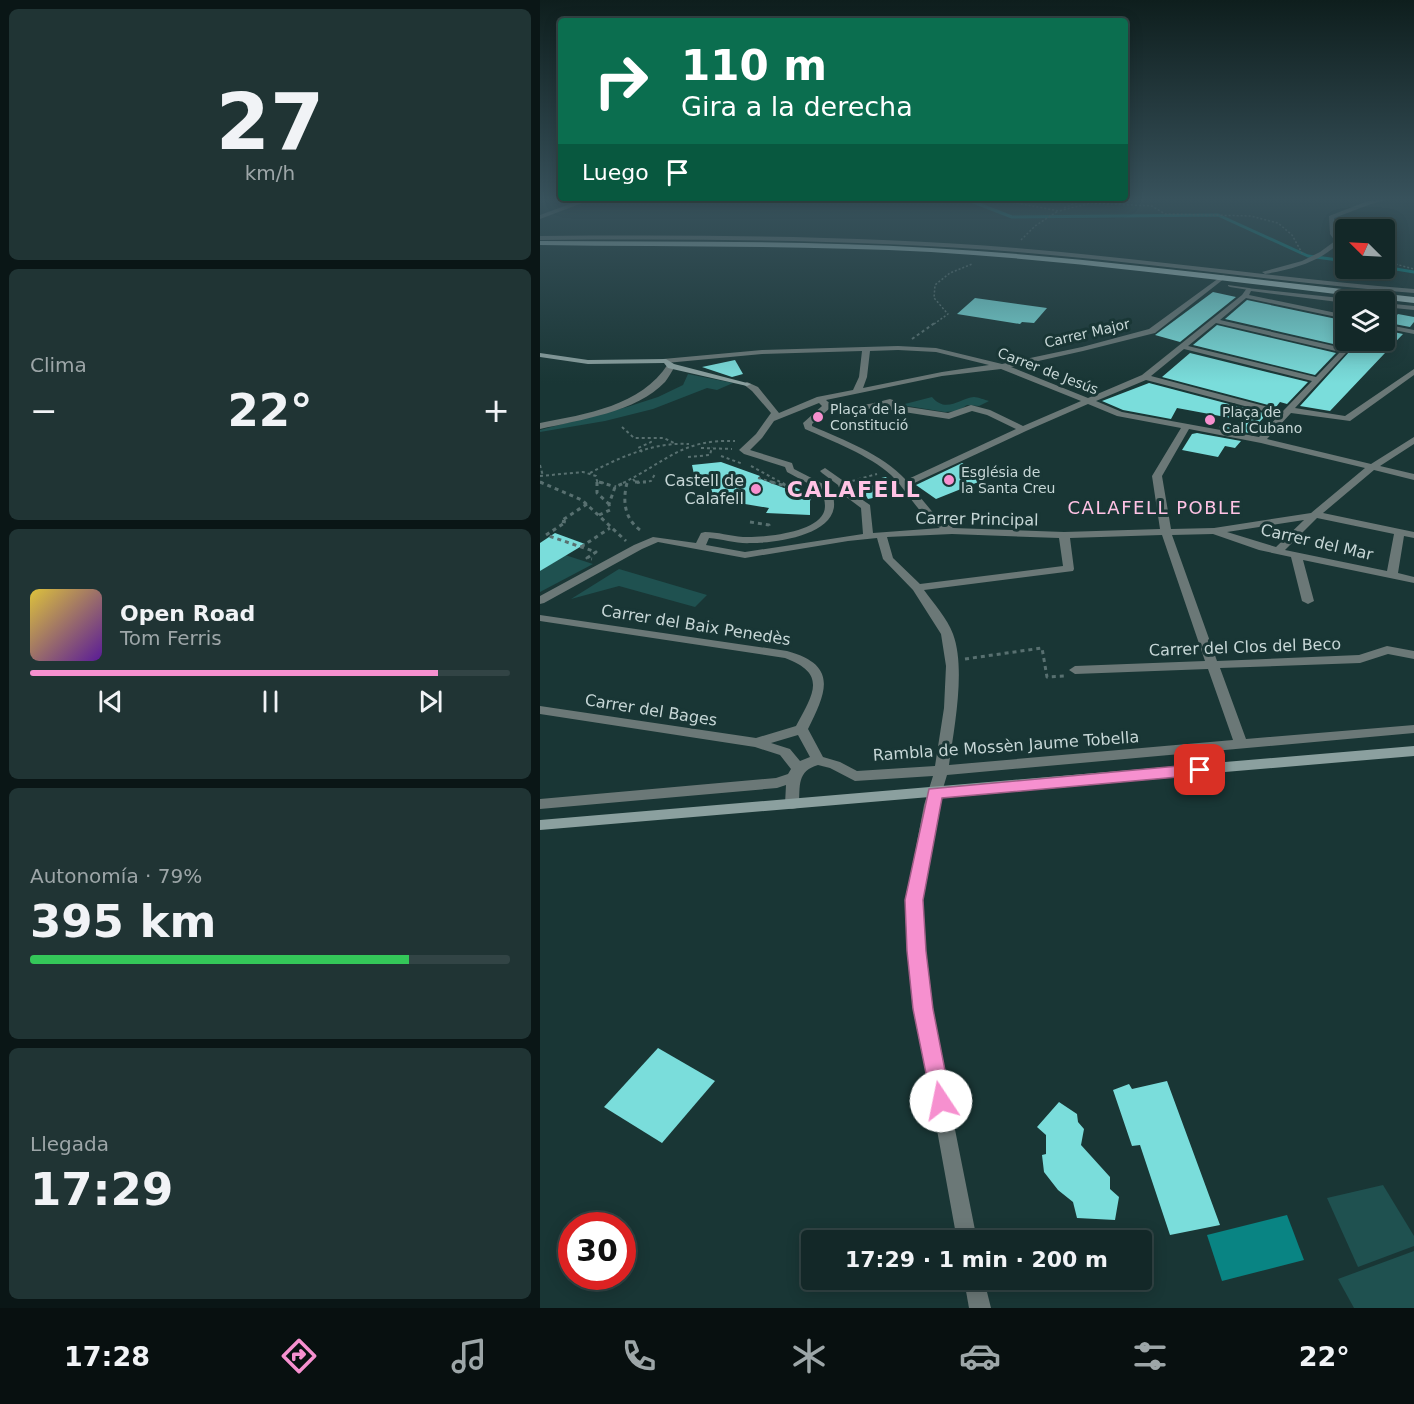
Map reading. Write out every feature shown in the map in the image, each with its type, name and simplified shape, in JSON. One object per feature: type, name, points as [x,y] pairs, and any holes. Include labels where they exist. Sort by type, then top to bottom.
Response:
[{"type":"main road","points":[[1060,261],[1414,299]]},
{"type":"street","points":[[1114,261],[1414,291]]},
{"type":"street","points":[[1246,275],[1299,267],[1309,261]]},
{"type":"street","name":"Carrer Major","points":[[820,399],[942,374],[1002,366],[1083,350],[1152,331],[1223,278]]},
{"type":"street","points":[[1247,292],[1335,314]]},
{"type":"street","points":[[903,484],[1087,400],[1097,399],[1145,377],[1216,321],[1247,292],[1335,300]]},
{"type":"street","points":[[1395,307],[1414,308]]},
{"type":"street","points":[[1216,321],[1335,348]]},
{"type":"street","points":[[1395,328],[1414,332]]},
{"type":"street","points":[[1183,347],[1318,380]]},
{"type":"street","name":"Carrer de Jesús","points":[[668,363],[739,353],[898,348],[945,352],[1002,366],[1120,414],[1261,440],[1414,477]]},
{"type":"street","points":[[857,391],[863,377],[866,349]]},
{"type":"street","points":[[1261,440],[1346,351]]},
{"type":"street","points":[[540,355],[609,363],[668,363],[747,384],[755,389],[775,413],[748,446],[756,455],[789,465],[790,470],[826,489],[831,504],[827,517],[806,531],[743,540],[723,535],[705,535],[700,546]]},
{"type":"street","points":[[540,426],[590,415],[646,393],[669,372],[668,363]]},
{"type":"street","points":[[1145,377],[1286,412],[1347,419],[1414,371]]},
{"type":"street","points":[[771,419],[820,399],[827,406],[855,409],[890,402],[891,407],[949,416],[971,408],[989,413],[1023,429]]},
{"type":"street","points":[[827,406],[807,423],[808,428],[890,470],[933,521],[952,531]]},
{"type":"street","points":[[1186,426],[1157,476],[1167,533],[1241,744]]},
{"type":"street","points":[[1278,551],[1316,515],[1374,467],[1414,440]]},
{"type":"street","points":[[825,471],[842,484],[844,491],[866,507],[874,535],[888,559],[917,588],[947,634],[951,660],[950,708],[941,771],[914,900],[916,951],[923,1009],[965,1230]]},
{"type":"street","points":[[826,489],[842,484]]},
{"type":"street","points":[[1316,515],[1414,535]]},
{"type":"street","name":"Carrer Principal","points":[[540,601],[657,539],[745,555],[874,535],[952,531],[1064,535],[1214,531],[1316,515]]},
{"type":"street","name":"Carrer del Mar","points":[[1214,531],[1278,551],[1414,580]]},
{"type":"street","points":[[1392,575],[1401,532]]},
{"type":"street","points":[[917,588],[1069,569],[1064,535]]},
{"type":"street","points":[[1296,555],[1308,601]]},
{"type":"street","name":"Carrer del Baix Penedès","points":[[540,618],[798,658],[810,664],[820,678],[820,693],[801,729]]},
{"type":"street","name":"Carrer del Clos del Beco","points":[[1075,670],[1360,659],[1387,650],[1414,655]]},
{"type":"street","name":"Carrer del Bages","points":[[540,710],[756,743],[785,752],[795,773]]},
{"type":"street","points":[[540,804],[777,783],[818,760],[801,729]]},
{"type":"street","name":"Carrer del Bages","points":[[756,743],[801,729]]},
{"type":"street","name":"Rambla de Mossèn Jaume Tobella","points":[[818,760],[835,765],[855,776],[941,771],[1414,729]]},
{"type":"street","points":[[540,825],[1414,751]]},
{"type":"street","points":[[792,804],[795,773]]},
{"type":"street","points":[[976,1290],[980,1308]]},
{"type":"lane","points":[[1230,286],[1247,292]]},
{"type":"path","points":[[898,348],[948,314],[934,298],[935,285],[950,273],[977,261]]},
{"type":"path","points":[[1395,264],[1414,269]]},
{"type":"path","points":[[622,427],[634,438],[664,438],[676,444]]},
{"type":"path","points":[[642,452],[638,448],[651,442],[649,438]]},
{"type":"path","points":[[695,438],[704,441]]},
{"type":"path","points":[[599,515],[609,511],[612,490],[627,483],[671,453],[690,445],[716,439],[748,446]]},
{"type":"path","points":[[540,465],[541,476],[590,473],[613,461],[642,452],[676,444],[690,445]]},
{"type":"path","points":[[688,457],[710,455],[712,447]]},
{"type":"path","points":[[701,448],[733,449]]},
{"type":"path","points":[[756,455],[750,462],[752,467],[775,477],[786,486],[758,477]]},
{"type":"path","points":[[721,456],[744,465]]},
{"type":"path","points":[[842,484],[890,470]]},
{"type":"path","points":[[590,473],[596,476],[597,493],[609,504]]},
{"type":"path","points":[[633,479],[636,483],[651,481],[655,474]]},
{"type":"path","points":[[597,481],[616,487]]},
{"type":"path","points":[[540,483],[558,489],[586,504],[627,542],[634,543]]},
{"type":"path","points":[[627,483],[622,496],[630,519],[639,531],[650,533]]},
{"type":"path","points":[[586,504],[561,521],[566,522],[546,535],[596,552],[587,558],[591,559]]},
{"type":"path","points":[[581,547],[610,528]]},
{"type":"path","points":[[951,660],[1042,648],[1047,677],[1062,676]]},
{"type":"shaded area","points":[[688,374],[733,383],[717,390],[707,388],[653,409],[605,421],[540,432],[540,430],[658,397],[683,385]]},
{"type":"shaded area","points":[[932,397],[937,402],[948,405],[974,397],[989,401],[979,406],[967,405],[958,411],[945,412],[901,405]]},
{"type":"shaded area","points":[[565,555],[593,564],[540,592],[540,571]]},
{"type":"shaded area","points":[[619,569],[707,595],[695,607],[619,586],[571,599]]},
{"type":"shaded area","points":[[1383,1185],[1414,1236],[1414,1246],[1358,1267],[1327,1198]]},
{"type":"shaded area","points":[[1414,1251],[1414,1308],[1354,1308],[1338,1279]]},
{"type":"water","points":[[1287,1215],[1304,1260],[1222,1281],[1207,1235]]},
{"type":"building","points":[[1213,292],[1236,297],[1180,342],[1155,335]]},
{"type":"building","points":[[975,298],[1047,308],[1034,323],[1022,322],[1020,324],[957,314]]},
{"type":"building","points":[[1247,300],[1335,319],[1335,344],[1225,319]]},
{"type":"building","points":[[1398,314],[1414,317],[1414,322],[1410,327],[1395,324],[1395,317]]},
{"type":"building","points":[[1217,325],[1336,353],[1315,375],[1193,345]]},
{"type":"building","points":[[1395,332],[1403,334],[1395,342]]},
{"type":"building","points":[[1350,351],[1387,351],[1330,411],[1300,406]]},
{"type":"building","points":[[1190,353],[1308,382],[1287,404],[1280,402],[1276,407],[1162,377]]},
{"type":"building","points":[[735,360],[743,374],[732,377],[702,367]]},
{"type":"building","points":[[1149,383],[1267,414],[1249,433],[1219,427],[1247,421],[1177,408],[1171,419],[1123,410],[1102,401]]},
{"type":"building","points":[[1192,434],[1241,441],[1235,448],[1225,446],[1218,457],[1182,450]]},
{"type":"building","name":"Castell de Calafell","points":[[721,462],[760,476],[758,478],[784,488],[793,486],[812,496],[810,515],[766,513],[769,508],[739,503],[734,499],[713,495],[711,488],[695,479],[692,465]]},
{"type":"building","name":"Església de la Santa Creu","points":[[962,463],[986,479],[936,499],[916,485]]},
{"type":"building","points":[[886,477],[897,493],[868,499],[858,483]]},
{"type":"building","points":[[555,533],[585,544],[540,571],[540,543]]},
{"type":"building","points":[[658,1048],[715,1081],[662,1143],[604,1107]]},
{"type":"building","points":[[1167,1081],[1220,1225],[1170,1235],[1140,1145],[1132,1146],[1113,1090],[1129,1084],[1132,1089]]},
{"type":"building","points":[[1059,1102],[1077,1114],[1078,1122],[1084,1129],[1081,1145],[1110,1177],[1110,1189],[1119,1197],[1115,1220],[1077,1218],[1073,1202],[1058,1190],[1044,1172],[1042,1155],[1046,1154],[1046,1135],[1037,1127]]},
{"type":"waterway","points":[[1395,269],[1414,272]]},
{"type":"place","name":"Plaça de la Constitució","points":[[818,417]]},
{"type":"place","name":"Plaça de Cal Cubano","points":[[1210,420]]},
{"type":"place","name":"Església de la Santa Creu","points":[[949,480]]},
{"type":"place","name":"Castell de Calafell","points":[[756,489]]},
{"type":"district","name":"CALAFELL","points":[[854,489]]},
{"type":"district","name":"CALAFELL POBLE","points":[[1155,507]]},
{"type":"route","points":[[941,1101],[923,1009],[916,951],[914,900],[935,793],[1200,770]]}]
